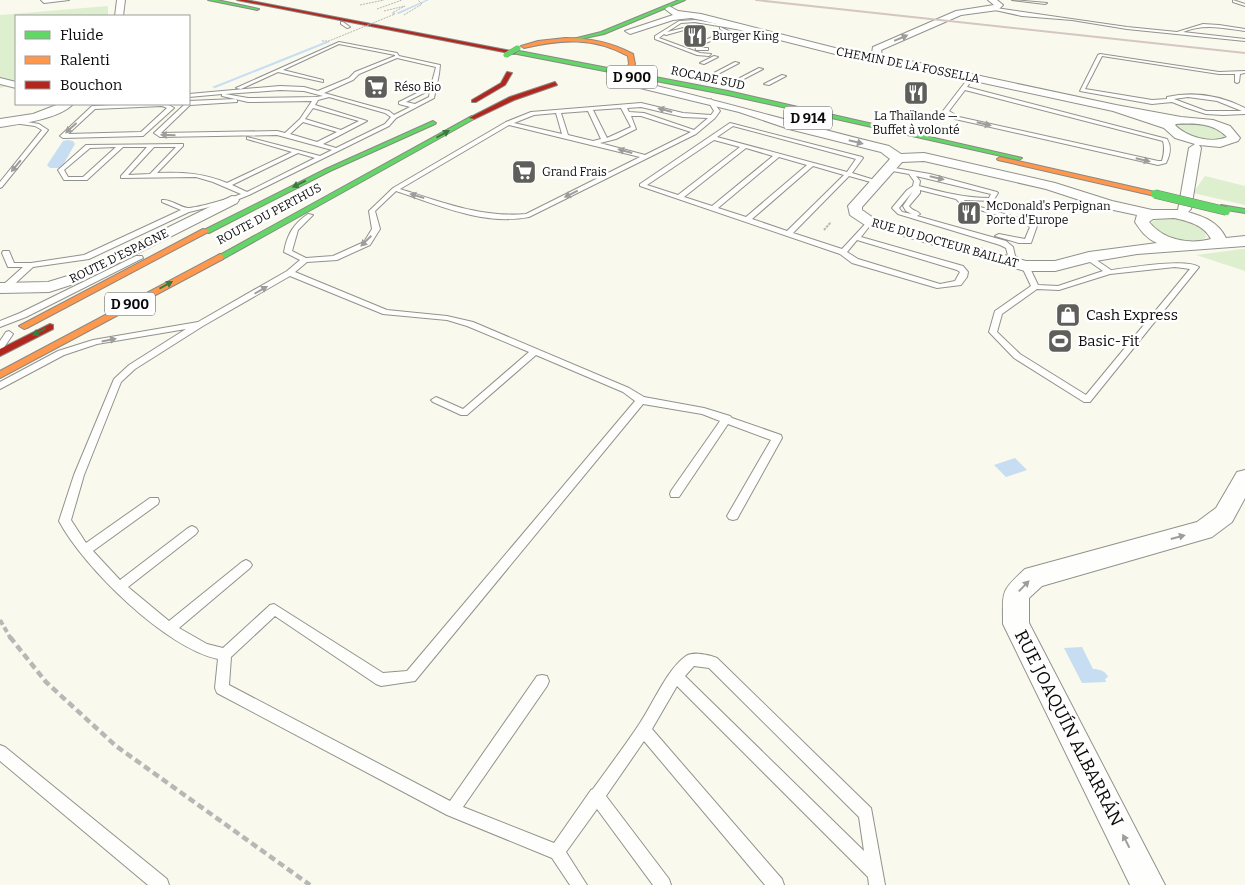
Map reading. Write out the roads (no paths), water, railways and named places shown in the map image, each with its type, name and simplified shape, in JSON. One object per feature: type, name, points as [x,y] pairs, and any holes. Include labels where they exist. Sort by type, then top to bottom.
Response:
[{"type":"main road","name":"ROCADE SUD","points":[[210,0],[260,4],[493,42],[534,44]]},
{"type":"main road","points":[[624,49],[621,41],[624,35],[683,0]]},
{"type":"main road","points":[[463,107],[519,77],[502,64],[505,57],[518,48],[602,33],[683,0]]},
{"type":"main road","name":"ROCADE SUD","points":[[242,3],[505,57]]},
{"type":"main road","name":"ROCADE SUD","points":[[260,4],[806,108],[1017,160]]},
{"type":"main road","name":"ROCADE SUD","points":[[345,25],[546,60],[689,88],[1017,160]]},
{"type":"main road","points":[[571,40],[601,42],[624,49],[631,55],[630,67]]},
{"type":"main road","name":"D 914","points":[[806,108],[630,67],[612,78],[599,80],[640,84],[703,95],[923,144],[1017,160],[1245,213]]},
{"type":"main road","name":"ROUTE DU PERTHUS","points":[[0,375],[355,184],[491,107],[527,92],[560,84],[519,77]]},
{"type":"main road","name":"ROUTE DU PERTHUS","points":[[225,220],[347,160],[443,118],[228,233]]},
{"type":"main road","points":[[5,336],[225,220]]},
{"type":"main road","points":[[0,353],[61,321]]},
{"type":"street","points":[[119,15],[121,0]]},
{"type":"street","points":[[983,0],[979,3],[981,5],[994,4]]},
{"type":"street","points":[[878,57],[876,49],[935,25],[959,12],[994,4]]},
{"type":"street","name":"CHEMIN DE LA FOSSELLA","points":[[669,9],[676,13],[701,17],[847,54],[878,57],[1116,108],[1173,123],[1203,117],[1236,138]]},
{"type":"street","name":"CHEMIN DE LA FOSSELLA","points":[[630,31],[644,28],[670,17],[701,17]]},
{"type":"street","points":[[0,81],[15,87]]},
{"type":"street","points":[[640,84],[885,149],[894,164],[924,157],[1050,186],[1110,205],[1147,223],[1168,241],[1188,246]]},
{"type":"street","points":[[0,91],[15,87]]},
{"type":"street","points":[[5,123],[30,118],[65,105]]},
{"type":"street","points":[[1173,123],[1171,131],[1201,145],[1218,143],[1245,135]]},
{"type":"street","points":[[1179,211],[1201,145]]},
{"type":"street","name":"RUE DU DOCTEUR BAILLAT","points":[[894,164],[855,206],[855,212],[870,222],[1025,266],[1055,266],[1089,257],[1137,249],[1210,246],[1214,236],[1245,240]]},
{"type":"street","name":"ROUTE D'ESPAGNE","points":[[3,287],[49,287],[77,278],[240,197]]},
{"type":"street","points":[[1147,223],[1179,211],[1196,219],[1214,236]]},
{"type":"street","points":[[1137,249],[1148,243],[1147,223]]},
{"type":"street","name":"RUE JOAQUÍN ALBARRÁN","points":[[1148,885],[1016,624],[1016,594],[1034,577],[1204,530],[1224,515],[1245,478]]},
{"type":"lane","points":[[43,0],[44,2],[67,0]]},
{"type":"lane","points":[[1014,0],[1048,1]]},
{"type":"lane","points":[[1044,14],[1043,8],[1048,1]]},
{"type":"lane","points":[[1234,2],[1245,5]]},
{"type":"lane","points":[[994,4],[1007,11],[1022,15],[1072,18]]},
{"type":"lane","points":[[1007,11],[1044,14],[1127,28],[1245,40]]},
{"type":"lane","points":[[709,55],[699,54],[687,48],[657,39],[680,22],[695,21],[741,30],[758,31]]},
{"type":"lane","points":[[661,35],[701,24],[728,30],[726,34],[696,47],[703,50],[710,49]]},
{"type":"lane","points":[[1178,33],[1191,26],[1202,25],[1245,30]]},
{"type":"lane","points":[[230,92],[339,43],[397,54],[397,57]]},
{"type":"lane","points":[[1173,100],[1152,102],[1082,90],[1100,55],[1219,73],[1245,72]]},
{"type":"lane","points":[[6,253],[11,265],[31,265],[86,257],[187,210],[240,197],[387,125],[394,117],[431,98],[432,88],[438,74],[438,66],[397,57],[357,73],[351,79],[318,96],[302,120],[286,135]]},
{"type":"lane","points":[[702,63],[716,57]]},
{"type":"lane","points":[[716,73],[737,63]]},
{"type":"lane","points":[[738,80],[761,69]]},
{"type":"lane","points":[[280,70],[321,81]]},
{"type":"lane","points":[[1237,82],[1238,72]]},
{"type":"lane","points":[[295,80],[304,76]]},
{"type":"lane","points":[[767,84],[784,76]]},
{"type":"lane","points":[[977,78],[963,88],[946,111],[957,118],[1151,162],[1158,163],[1166,160]]},
{"type":"lane","points":[[972,90],[977,78]]},
{"type":"lane","points":[[280,88],[286,83]]},
{"type":"lane","points":[[190,95],[280,88],[304,89],[318,96]]},
{"type":"lane","points":[[415,106],[401,103],[432,88]]},
{"type":"lane","points":[[963,88],[1165,140],[1168,144],[1166,160]]},
{"type":"lane","points":[[213,93],[248,100]]},
{"type":"lane","points":[[190,103],[328,96],[387,112],[394,117]]},
{"type":"lane","points":[[1186,96],[1236,103],[1244,112],[1214,114],[1203,117],[1169,98],[1186,96]]},
{"type":"lane","points":[[395,189],[491,218],[509,219],[527,216],[695,132],[709,123],[717,112],[711,102]]},
{"type":"lane","points":[[141,105],[94,107],[63,136],[143,134],[171,108],[166,105]]},
{"type":"lane","points":[[186,105],[157,133],[160,135],[277,133],[338,150]]},
{"type":"lane","points":[[355,184],[298,223],[290,237],[288,252],[305,260],[334,258],[367,243],[376,229],[372,210],[395,189],[508,123],[533,113],[647,105],[683,114],[713,117]]},
{"type":"lane","points":[[313,106],[364,120],[318,144]]},
{"type":"lane","points":[[593,143],[605,141],[634,128],[623,106]]},
{"type":"lane","points":[[590,109],[605,141]]},
{"type":"lane","points":[[558,111],[565,136]]},
{"type":"lane","points":[[627,114],[642,114],[695,132]]},
{"type":"lane","points":[[302,120],[341,132]]},
{"type":"lane","points":[[0,186],[45,130],[28,123],[5,123]]},
{"type":"lane","points":[[508,123],[646,157]]},
{"type":"lane","points":[[788,234],[848,174],[860,158],[732,124],[642,185],[679,197],[713,209],[747,220],[788,234],[843,252],[855,260],[940,286],[958,283],[963,277],[964,272],[960,268],[856,238]]},
{"type":"lane","points":[[152,176],[181,145],[192,139],[252,138],[320,158]]},
{"type":"lane","points":[[713,138],[878,182]]},
{"type":"lane","points":[[1161,149],[1165,140]]},
{"type":"lane","points":[[152,145],[123,177],[197,175],[227,185],[240,197]]},
{"type":"lane","points":[[121,146],[85,179],[66,179],[61,170],[88,146],[181,145]]},
{"type":"lane","points":[[679,197],[745,146]]},
{"type":"lane","points":[[227,185],[298,151]]},
{"type":"lane","points":[[713,209],[778,155]]},
{"type":"lane","points":[[1157,158],[1166,160]]},
{"type":"lane","points":[[747,220],[812,164]]},
{"type":"lane","points":[[894,164],[912,174],[930,176],[995,193],[991,200],[958,197],[916,186]]},
{"type":"lane","points":[[912,174],[917,181],[917,193],[906,206],[908,210],[1019,242],[1028,241],[1034,226],[1032,224],[964,204],[958,197]]},
{"type":"lane","points":[[916,186],[909,191],[895,208],[900,212],[1003,243],[1010,247],[1012,257],[1025,266],[1035,287]]},
{"type":"lane","points":[[164,201],[187,210]]},
{"type":"lane","points":[[0,324],[225,220]]},
{"type":"lane","points":[[843,252],[870,222]]},
{"type":"lane","points":[[1089,257],[1109,272]]},
{"type":"lane","points":[[225,654],[205,650],[169,629],[119,587],[85,550],[65,521],[79,475],[117,380],[132,367],[200,324],[290,273],[305,260]]},
{"type":"lane","points":[[3,287],[31,265]]},
{"type":"lane","points":[[1175,265],[1195,267],[1087,400],[1017,356],[993,332],[998,313],[1035,287],[1059,288],[1109,272],[1175,265]]},
{"type":"lane","points":[[290,273],[386,312],[447,318],[470,324],[626,390],[641,400],[704,411],[728,418],[778,438],[733,516]]},
{"type":"lane","points":[[0,386],[61,353],[96,342],[200,324]]},
{"type":"lane","points":[[0,347],[5,336]]},
{"type":"lane","points":[[436,400],[464,413],[535,352]]},
{"type":"lane","points":[[579,885],[556,852],[452,810],[222,688],[225,654],[274,610],[381,680],[410,677],[641,400]]},
{"type":"lane","points":[[675,494],[728,418]]},
{"type":"lane","points":[[85,550],[154,501]]},
{"type":"lane","points":[[119,587],[192,531]]},
{"type":"lane","points":[[169,629],[246,565]]},
{"type":"lane","points":[[556,852],[644,730],[676,676],[691,660],[712,662],[866,813],[876,879]]},
{"type":"lane","points":[[676,676],[876,879]]},
{"type":"lane","points":[[452,810],[542,681]]},
{"type":"lane","points":[[644,730],[776,885]]},
{"type":"lane","points":[[0,752],[161,885]]},
{"type":"lane","points":[[596,795],[663,885]]},
{"type":"water","points":[[1015,458],[1027,470],[1006,477],[994,465]]},
{"type":"water","points":[[1082,647],[1093,669],[1106,673],[1108,677],[1105,679],[1106,682],[1082,683],[1064,648]]},
{"type":"waterway","points":[[398,13],[428,0]]},
{"type":"waterway","points":[[214,87],[328,42]]},
{"type":"waterway","points":[[55,165],[68,144]]},
{"type":"railway","points":[[756,0],[1245,53]]},
{"type":"place","name":"Burger King","points":[[695,36]]},
{"type":"place","name":"Réso Bio","points":[[376,87]]},
{"type":"place","name":"La Thaïlande — Buffet à volonté","points":[[916,93]]},
{"type":"place","name":"Grand Frais","points":[[524,172]]},
{"type":"place","name":"McDonald's Perpignan Porte d'Europe","points":[[969,213]]},
{"type":"place","name":"Cash Express","points":[[1068,315]]},
{"type":"place","name":"Basic-Fit","points":[[1060,341]]}]
